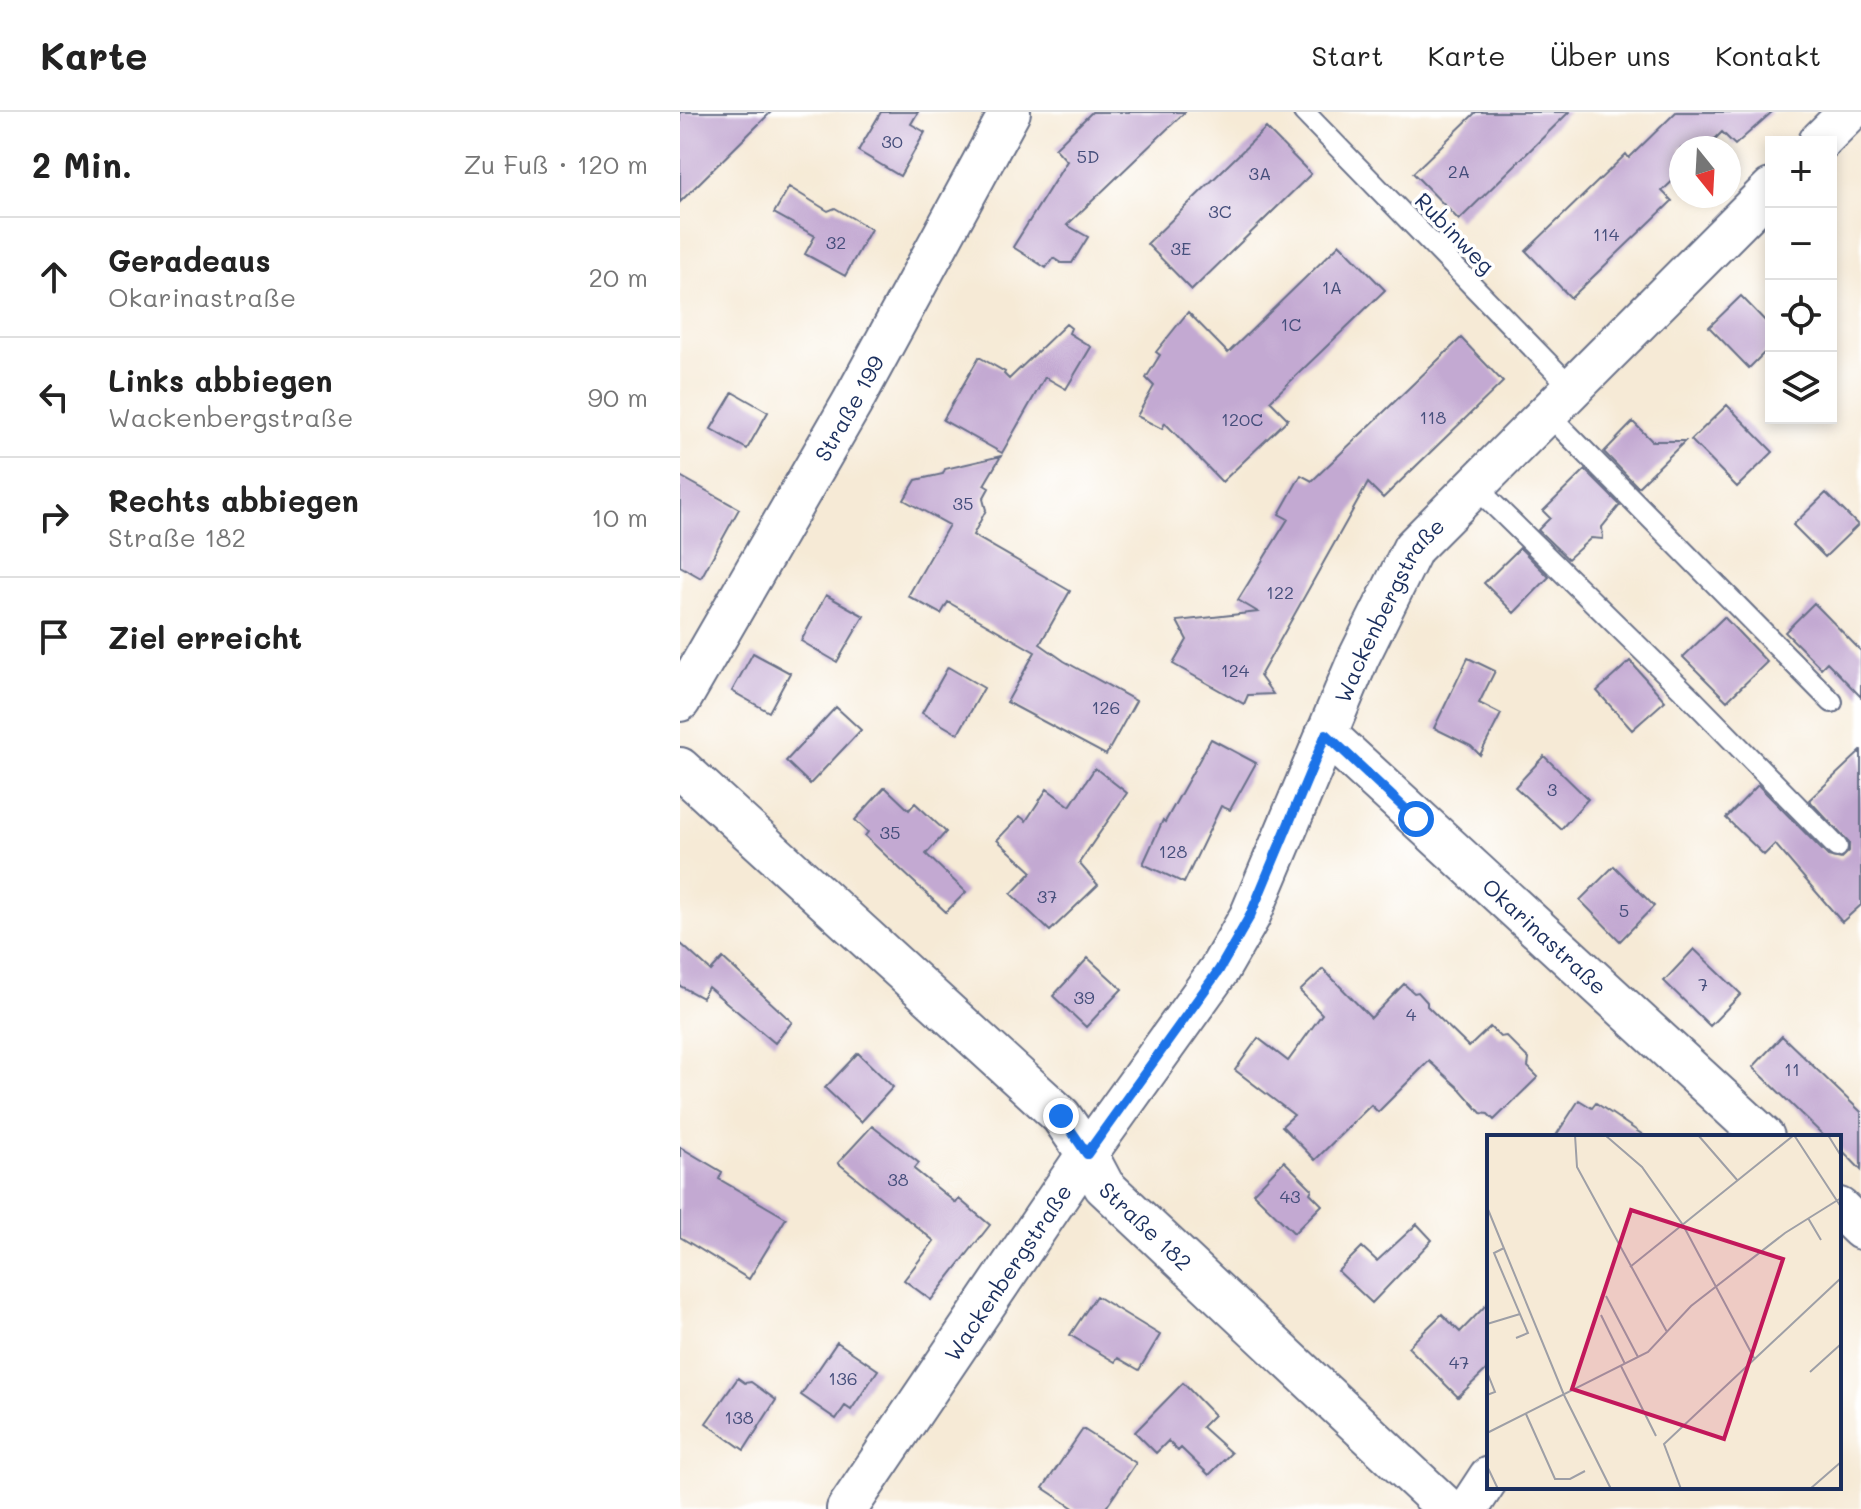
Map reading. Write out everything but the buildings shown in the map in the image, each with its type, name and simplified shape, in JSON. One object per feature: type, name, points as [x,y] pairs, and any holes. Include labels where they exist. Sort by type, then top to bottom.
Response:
[{"type":"street","name":"Straße 199","points":[[680,701],[852,403],[1010,112]]},
{"type":"street","points":[[1825,136],[1849,112]]},
{"type":"street","name":"Wackenbergstraße","points":[[847,1509],[1087,1154],[1219,970],[1250,916],[1359,657],[1413,548],[1558,399],[1765,195]]},
{"type":"street","name":"Okarinastraße","points":[[1326,734],[1724,1122],[1759,1135]]},
{"type":"street","name":"Straße 182","points":[[680,768],[1061,1116],[1104,1186],[1448,1509]]},
{"type":"street","points":[[1841,1210],[1861,1229]]},
{"type":"street","points":[[1468,1509],[1487,1480]]},
{"type":"lane","name":"Rubinweg","points":[[1304,112],[1832,702]]},
{"type":"lane","points":[[1472,488],[1489,500],[1688,695],[1837,847]]},
{"type":"route","points":[[1061,1116],[1087,1154],[1219,970],[1250,916],[1326,734],[1416,819]]}]
